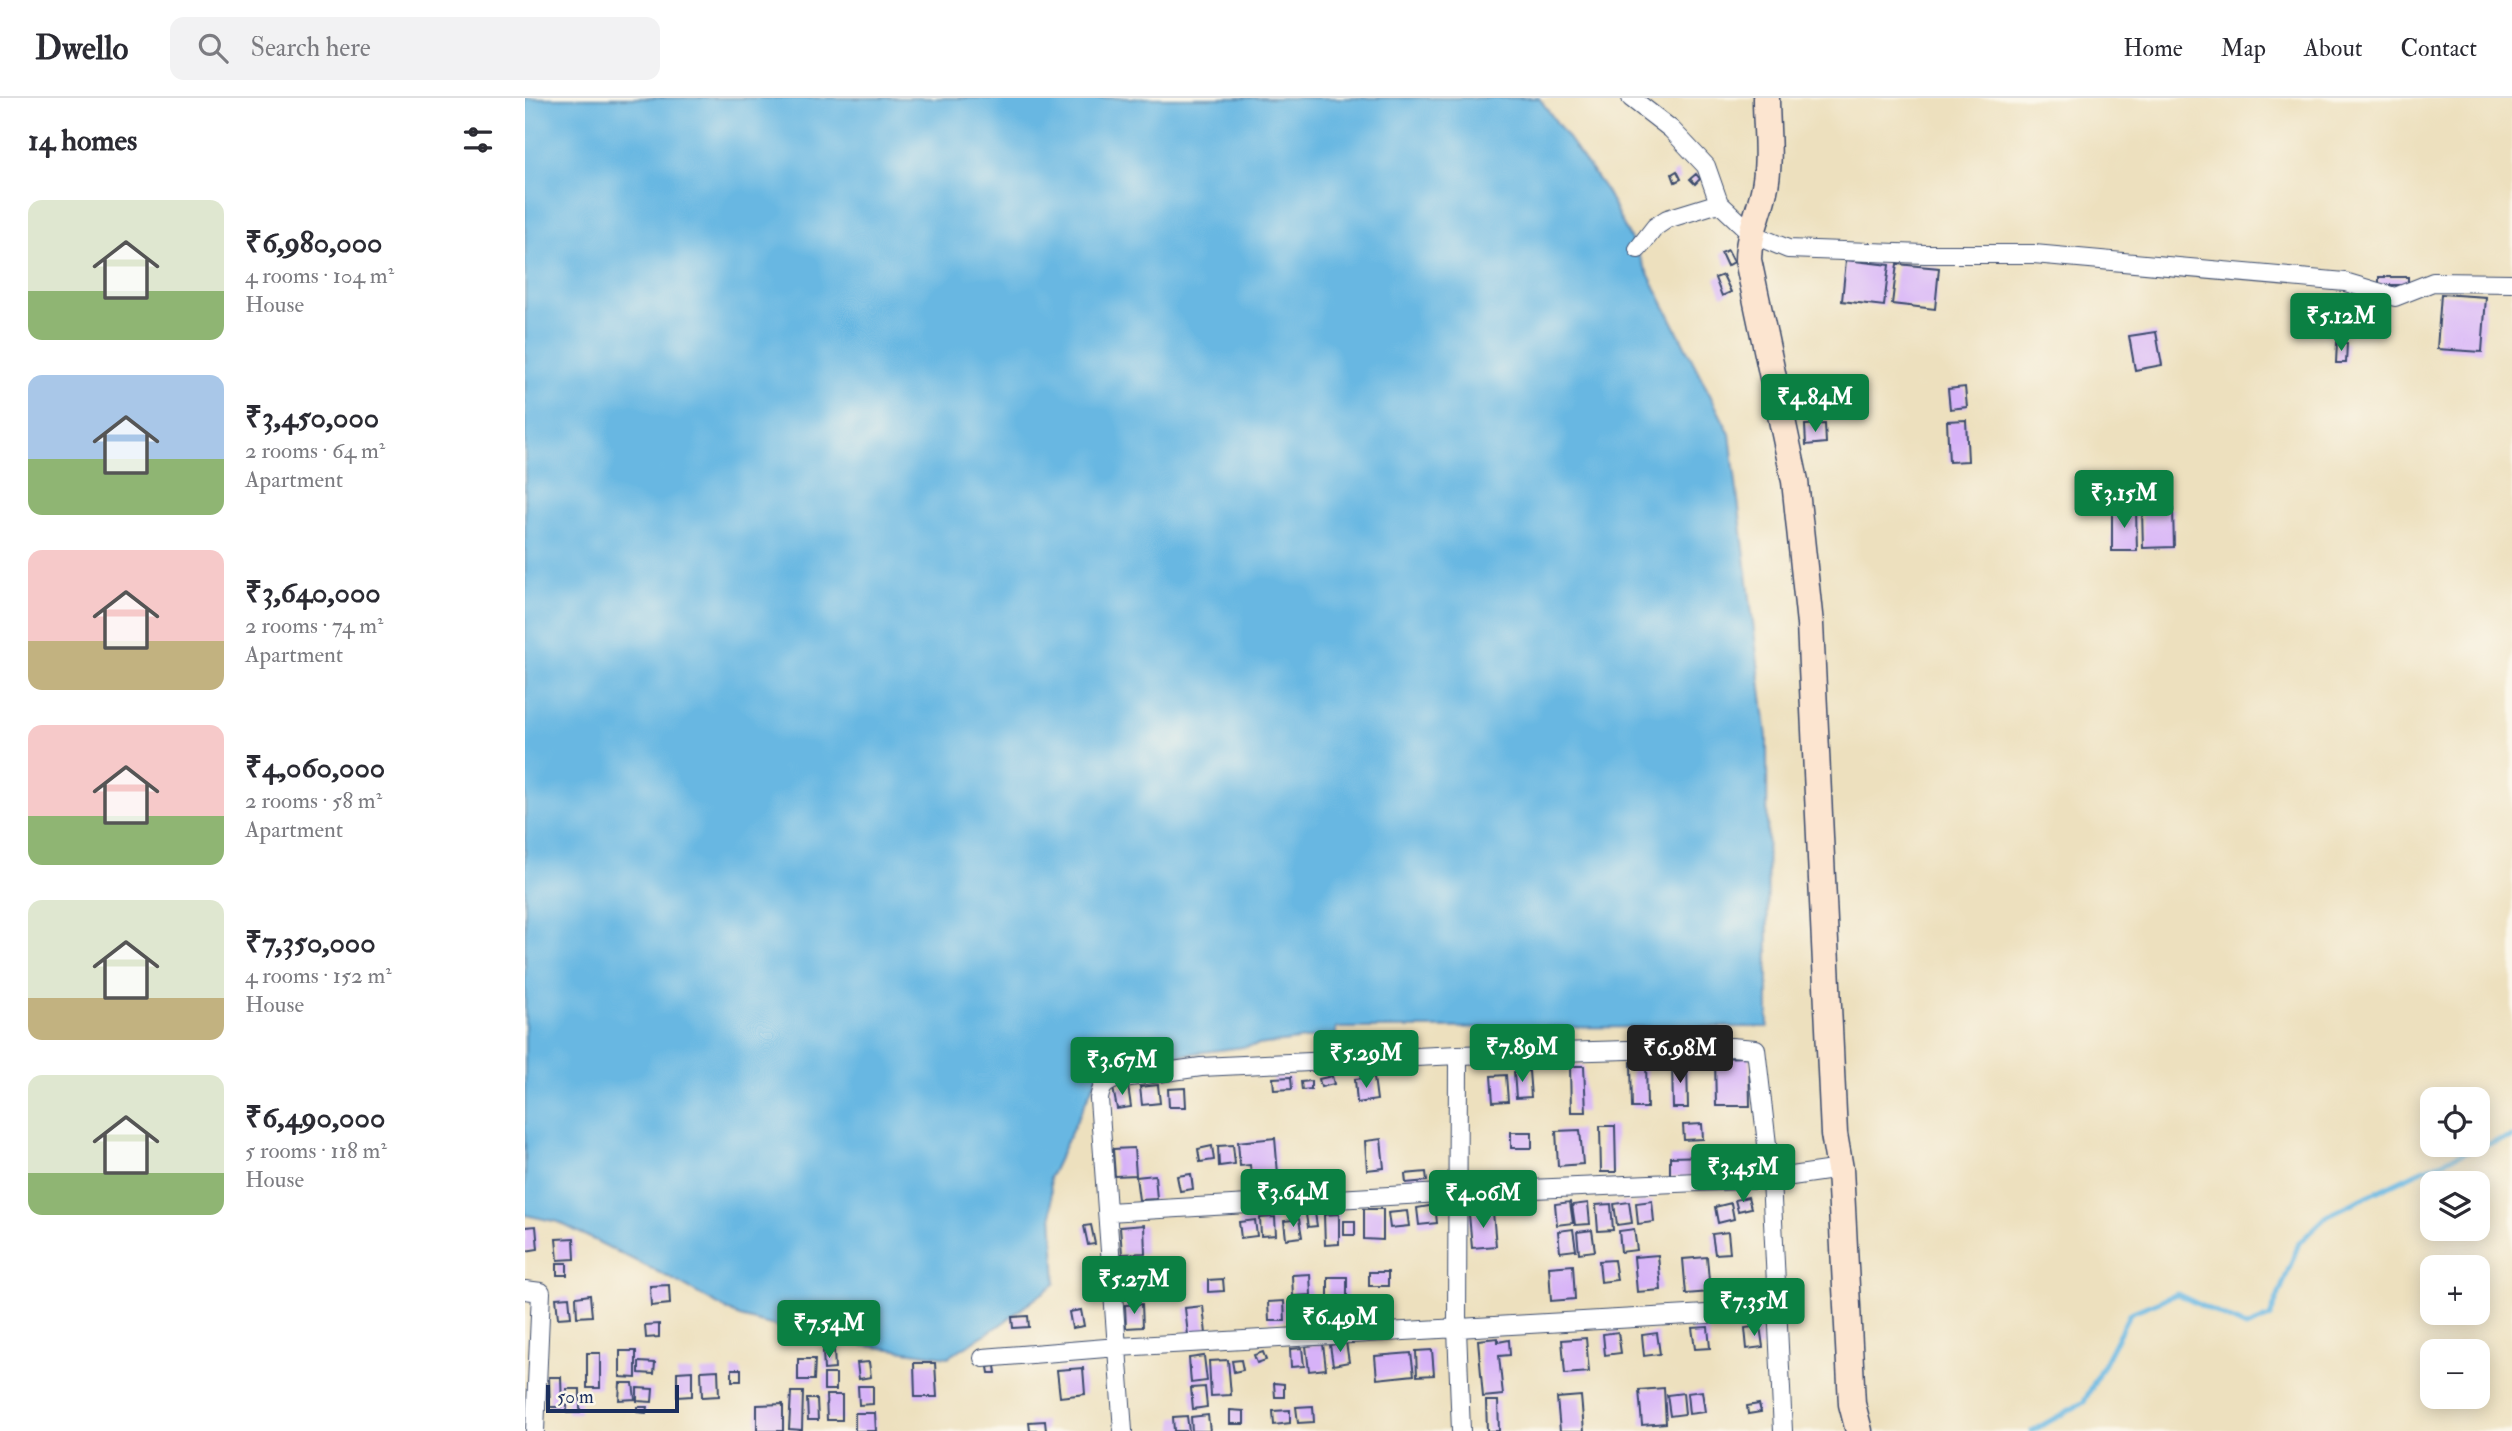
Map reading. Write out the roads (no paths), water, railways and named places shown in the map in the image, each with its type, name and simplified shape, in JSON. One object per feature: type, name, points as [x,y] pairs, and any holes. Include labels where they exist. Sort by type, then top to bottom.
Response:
[{"type":"street","points":[[1631,98],[1671,128],[1706,166],[1719,203],[1752,234],[1788,249],[1925,254],[2034,254],[2280,274],[2345,282],[2395,297],[2433,282],[2512,283]]},
{"type":"street","points":[[1766,98],[1767,159],[1764,190],[1748,260],[1795,481],[1810,624],[1834,1134],[1840,1170],[1852,1404],[1859,1431]]},
{"type":"street","points":[[1638,249],[1654,227],[1667,219],[1719,203]]},
{"type":"street","points":[[1123,1431],[1099,1099],[1101,1088],[1107,1082],[1201,1066],[1458,1055],[1731,1048],[1756,1049],[1771,1179],[1783,1431]]},
{"type":"street","points":[[1458,1055],[1457,1329],[1461,1431]]},
{"type":"street","points":[[1108,1212],[1459,1192],[1771,1179],[1840,1170]]},
{"type":"street","points":[[525,1290],[541,1292],[535,1431]]},
{"type":"street","points":[[983,1358],[1777,1310]]},
{"type":"water","points":[[525,98],[1539,98],[1606,191],[1730,434],[1767,737],[1768,1027],[1336,1028],[1336,1035],[1103,1065],[1050,1177],[1056,1283],[1000,1325],[948,1357],[832,1341],[740,1317],[670,1278],[558,1222],[525,1215]]},
{"type":"waterway","points":[[2032,1431],[2084,1402],[2130,1313],[2177,1294],[2246,1327],[2270,1317],[2299,1243],[2328,1215],[2424,1169],[2512,1137]]}]
